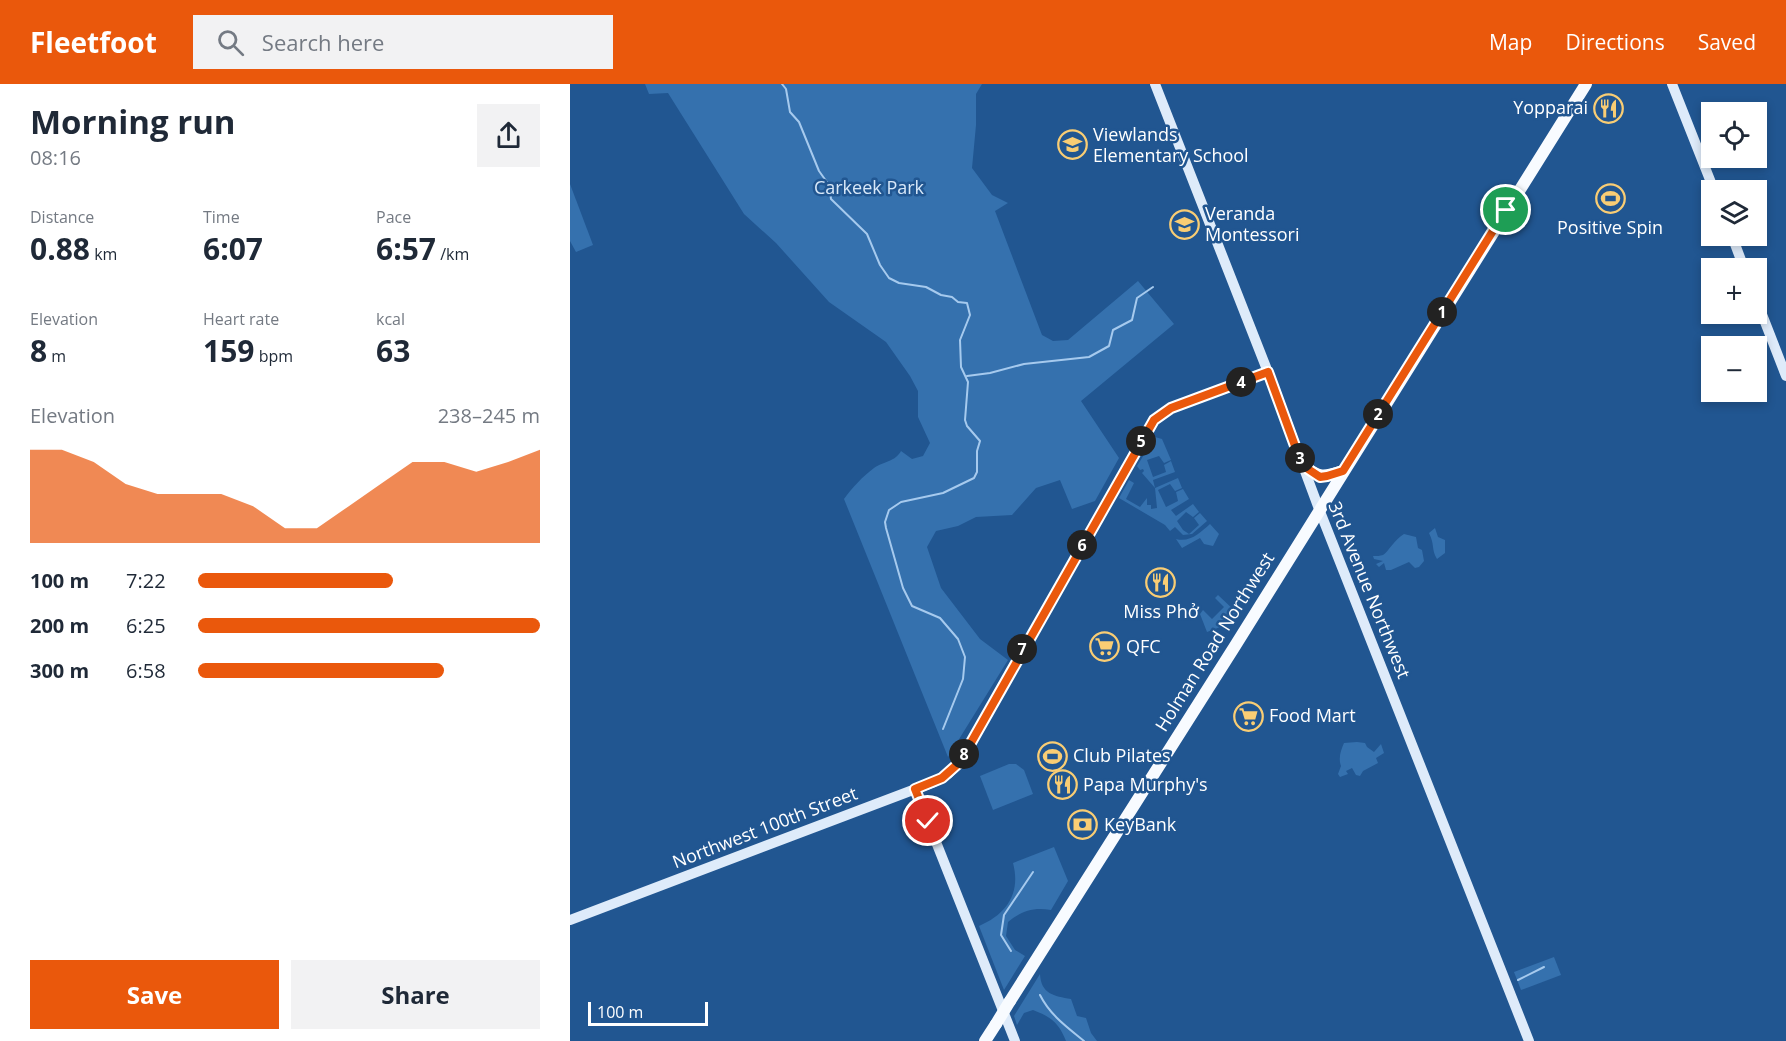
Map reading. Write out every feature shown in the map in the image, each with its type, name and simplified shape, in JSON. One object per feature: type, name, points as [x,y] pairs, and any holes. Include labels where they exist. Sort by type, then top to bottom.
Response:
[{"type":"main road","name":"Holman Road Northwest","points":[[985,1041],[1586,84]]},
{"type":"main road","points":[[1302,465],[1320,477],[1343,471]]},
{"type":"street","name":"3rd Avenue Northwest","points":[[1155,84],[1319,509],[1529,1041]]},
{"type":"street","points":[[1672,84],[1710,180]]},
{"type":"street","points":[[1766,324],[1786,376]]},
{"type":"street","name":"Northwest 100th Street","points":[[570,920],[915,789],[948,774],[964,755],[1156,418],[1171,408],[1268,372]]},
{"type":"street","points":[[915,789],[1015,1041]]},
{"type":"green space","name":"Carkeek Park","points":[[645,84],[982,84],[976,94],[972,168],[992,195],[1008,203],[995,211],[1042,335],[1053,341],[1068,340],[1138,281],[1174,324],[1081,401],[1119,458],[1095,501],[1072,509],[1060,480],[1036,488],[1012,515],[976,517],[958,526],[936,531],[927,547],[941,588],[980,639],[1008,660],[948,757],[844,499],[870,471],[896,457],[901,451],[912,459],[923,456],[930,443],[918,417],[918,391],[886,342],[829,302],[776,243],[744,214],[668,93],[649,94]]},
{"type":"green space","points":[[570,184],[593,245],[576,252],[570,241]]},
{"type":"green space","points":[[1155,437],[1162,439],[1171,460],[1164,463],[1159,456],[1147,460],[1153,477],[1166,472],[1164,465],[1171,461],[1175,472],[1153,480],[1155,488],[1142,473],[1143,469],[1140,470],[1137,466]]},
{"type":"green space","points":[[1178,478],[1182,488],[1175,491],[1170,484],[1158,490],[1166,507],[1178,501],[1176,492],[1183,489],[1189,499],[1171,510],[1176,516],[1193,504],[1199,512],[1193,517],[1186,512],[1177,521],[1183,530],[1189,534],[1199,525],[1194,518],[1200,513],[1207,521],[1192,534],[1183,535],[1175,527],[1170,531],[1165,525],[1119,498],[1129,480],[1134,483],[1126,499],[1140,507],[1147,498],[1147,505],[1151,505],[1151,509],[1157,508],[1155,488]]},
{"type":"green space","points":[[1210,524],[1219,534],[1213,546],[1204,544],[1200,538],[1182,548],[1176,539],[1191,538]]},
{"type":"green space","points":[[1435,528],[1438,537],[1445,540],[1445,553],[1437,559],[1429,533]]},
{"type":"green space","points":[[1404,534],[1416,537],[1424,561],[1415,568],[1409,562],[1391,570],[1386,570],[1384,563],[1379,567],[1376,564],[1383,561],[1374,559],[1373,556],[1383,555]]},
{"type":"green space","points":[[1218,595],[1236,612],[1228,624],[1207,632],[1200,614],[1203,610],[1212,619],[1224,607],[1215,598]]},
{"type":"green space","points":[[1344,743],[1365,743],[1374,752],[1381,744],[1384,753],[1376,758],[1378,763],[1363,771],[1360,776],[1356,775],[1352,768],[1346,771],[1348,774],[1340,777],[1338,774],[1341,766],[1340,757]]},
{"type":"green space","points":[[1009,764],[1016,764],[1024,770],[1033,794],[993,810],[980,776]]},
{"type":"green space","points":[[1054,847],[1068,881],[1051,910],[1028,911],[1008,922],[1006,936],[1015,950],[1025,956],[1004,990],[979,926],[997,915],[1010,901],[1015,884],[1013,863]]},
{"type":"green space","points":[[1554,957],[1561,975],[1521,990],[1514,972]]},
{"type":"green space","points":[[1040,974],[1043,986],[1049,993],[1071,999],[1077,1016],[1086,1018],[1091,1033],[1097,1041],[1066,1041],[1054,1021],[1033,1010],[1024,1013],[1017,1025],[1014,1016]]},
{"type":"waterway","points":[[782,84],[786,89],[790,112],[799,122],[819,171],[829,185],[831,199],[867,234],[880,265],[889,278],[899,283],[926,287],[941,295],[952,297],[958,302],[967,303],[970,315],[960,340],[961,367],[968,382],[965,420],[967,426],[980,441],[977,451],[977,472],[974,478],[943,493],[901,502],[889,510],[885,522],[903,588],[912,606],[940,618],[958,639],[965,657],[963,679],[943,729]]},
{"type":"waterway","points":[[967,376],[990,373],[1024,364],[1089,357],[1109,346],[1113,330],[1132,320],[1137,298],[1153,287]]},
{"type":"waterway","points":[[1011,951],[1001,935],[1004,915],[1033,872]]},
{"type":"waterway","points":[[1518,980],[1544,967]]},
{"type":"waterway","points":[[1040,995],[1054,1015],[1084,1041]]},
{"type":"place","name":"Yopparai","points":[[1609,108]]},
{"type":"place","name":"Viewlands Elementary School","points":[[1072,145]]},
{"type":"place","name":"Positive Spin","points":[[1610,199]]},
{"type":"place","name":"Veranda Montessori","points":[[1184,224]]},
{"type":"place","name":"Miss Phở","points":[[1161,583]]},
{"type":"place","name":"QFC","points":[[1105,647]]},
{"type":"place","name":"Food Mart","points":[[1248,716]]},
{"type":"place","name":"Club Pilates","points":[[1052,756]]},
{"type":"place","name":"Papa Murphy's","points":[[1062,785]]},
{"type":"place","name":"KeyBank","points":[[1083,825]]},
{"type":"route","points":[[928,821],[915,789],[942,778],[960,762],[1065,574],[1156,418],[1171,408],[1268,372],[1302,465],[1320,477],[1343,471],[1506,210]]}]
